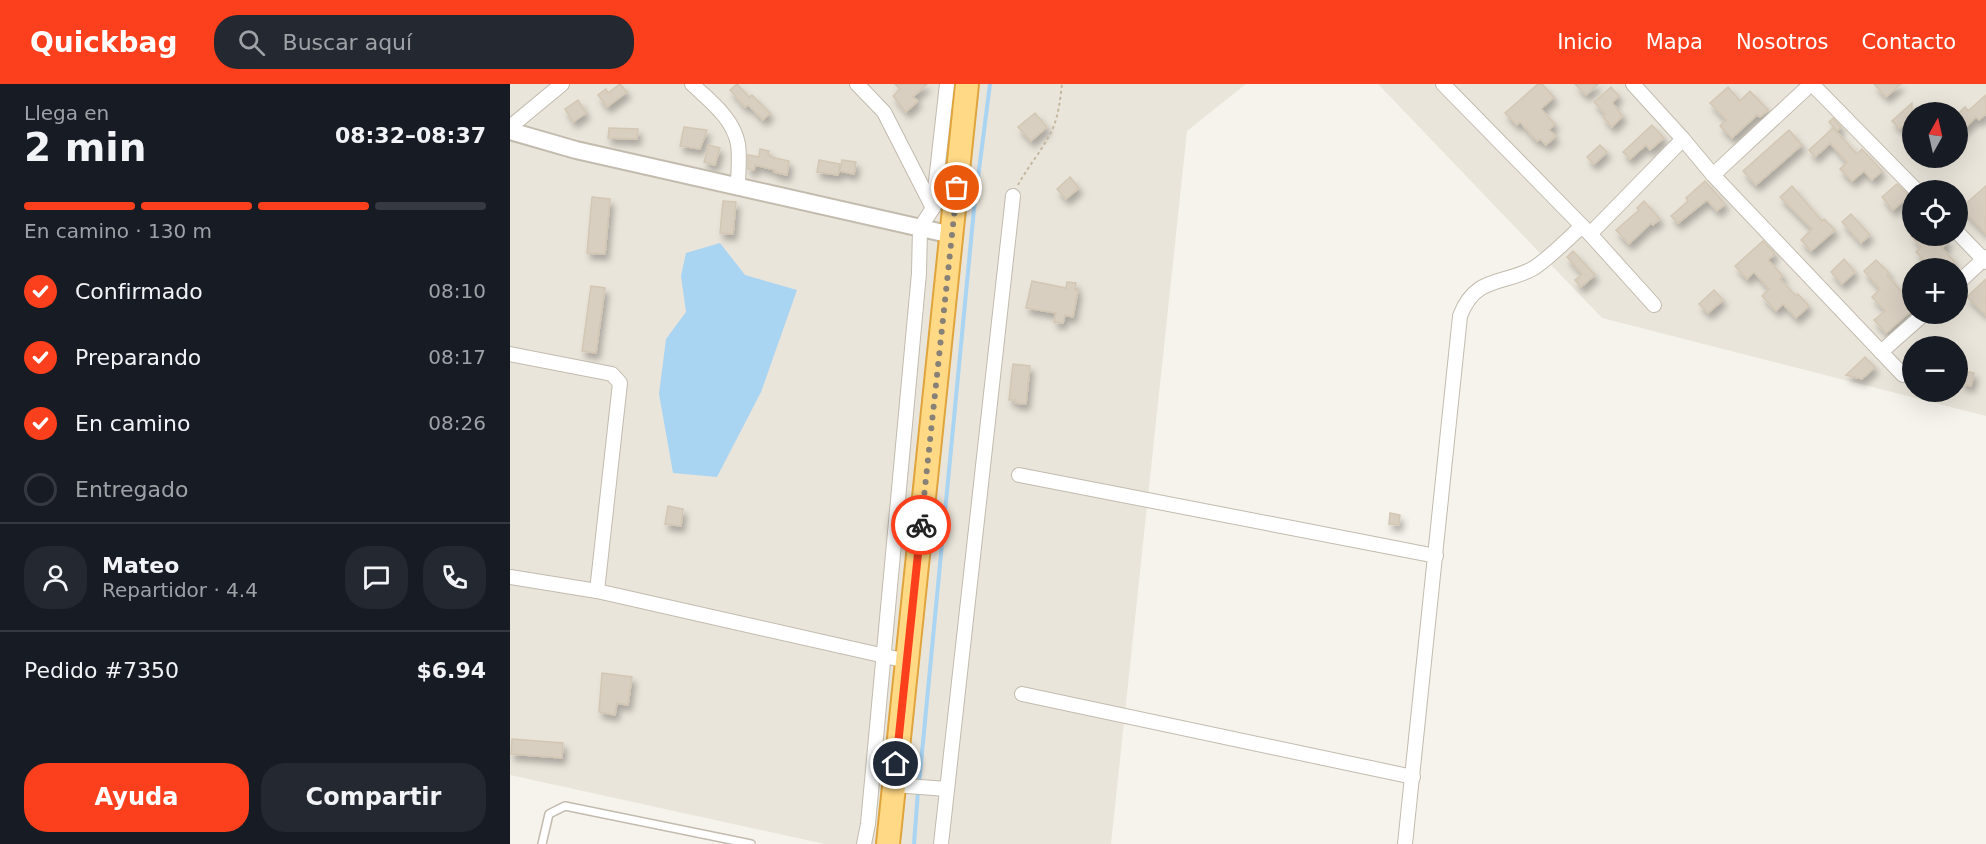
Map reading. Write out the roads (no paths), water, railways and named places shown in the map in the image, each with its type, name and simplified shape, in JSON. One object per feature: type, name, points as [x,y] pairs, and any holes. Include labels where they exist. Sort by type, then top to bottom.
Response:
[{"type":"highway","points":[[888,844],[902,785],[907,661],[968,84]]},
{"type":"street","points":[[510,129],[562,84]]},
{"type":"street","points":[[692,84],[732,125],[738,144],[738,187]]},
{"type":"street","points":[[857,84],[884,112],[933,208]]},
{"type":"street","points":[[933,208],[948,84]]},
{"type":"street","points":[[1443,84],[1586,230],[1654,305]]},
{"type":"street","points":[[1633,84],[1713,175],[1902,374]]},
{"type":"street","points":[[1713,175],[1812,84],[1906,180]]},
{"type":"street","points":[[510,129],[576,150],[952,235]]},
{"type":"street","points":[[1405,844],[1460,316],[1466,301],[1486,284],[1533,269],[1586,230],[1683,139]]},
{"type":"street","points":[[864,844],[868,824],[919,273],[920,228],[959,164]]},
{"type":"street","points":[[941,844],[941,789],[1013,196]]},
{"type":"street","points":[[1968,243],[1985,260],[1968,274]]},
{"type":"street","points":[[1881,352],[1912,324]]},
{"type":"street","points":[[510,354],[612,374],[620,384],[597,591]]},
{"type":"street","points":[[1019,475],[1436,556]]},
{"type":"street","points":[[510,577],[597,591],[907,661]]},
{"type":"street","points":[[1022,694],[1413,777]]},
{"type":"street","points":[[902,785],[941,789]]},
{"type":"lane","points":[[542,844],[549,814],[565,806],[751,844]]},
{"type":"water","points":[[720,243],[745,275],[797,290],[761,392],[717,477],[673,473],[659,394],[666,339],[686,312],[681,276],[686,253]]},
{"type":"waterway","points":[[919,784],[974,209],[990,84]]},
{"type":"waterway","points":[[914,844],[918,791]]}]
